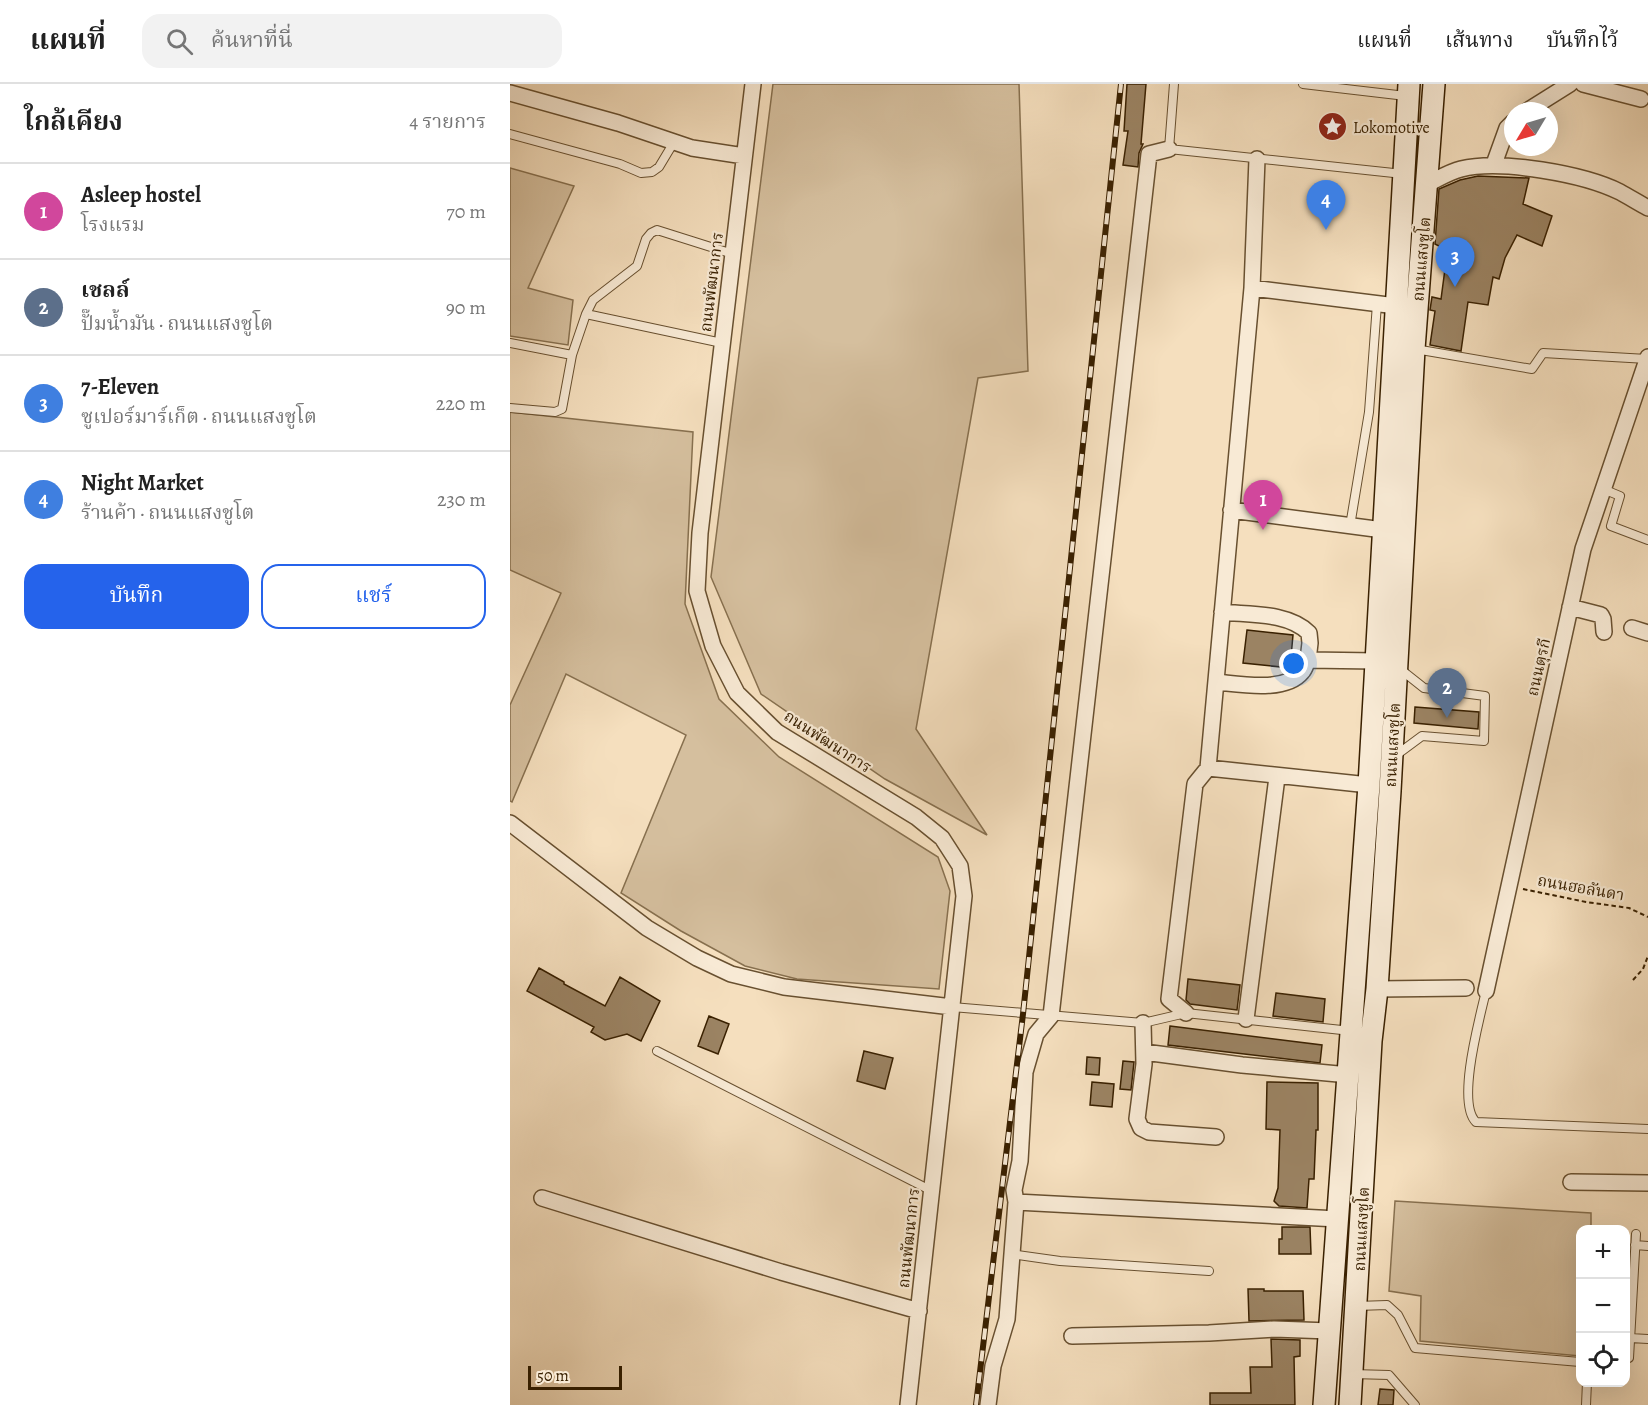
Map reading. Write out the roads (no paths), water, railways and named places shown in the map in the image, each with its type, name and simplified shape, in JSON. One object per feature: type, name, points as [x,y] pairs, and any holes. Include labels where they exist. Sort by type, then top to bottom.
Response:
[{"type":"main road","name":"ถนนแสงชูโต","points":[[1350,1405],[1371,1041],[1377,989],[1379,788],[1390,588],[1413,349],[1434,84]]},
{"type":"main road","name":"ถนนแสงชูโต","points":[[1390,588],[1383,530],[1387,305],[1404,174],[1408,90]]},
{"type":"main road","name":"ถนนแสงชูโต","points":[[1324,1405],[1352,1031],[1379,788],[1391,758],[1386,663]]},
{"type":"main road","points":[[1344,1142],[1366,1144]]},
{"type":"street","name":"ถนนพัฒนาการ","points":[[753,84],[700,533],[697,591],[713,646],[737,693],[777,732],[916,817],[942,838],[960,866],[964,896],[908,1405]]},
{"type":"street","points":[[1541,102],[1570,84]]},
{"type":"street","points":[[1582,84],[1641,99]]},
{"type":"street","points":[[510,93],[618,123],[692,148],[744,156]]},
{"type":"street","points":[[1494,164],[1504,136]]},
{"type":"street","points":[[988,1405],[993,1366],[1007,1319],[1016,1202],[1014,1190],[1020,1161],[1025,1072],[1036,1034],[1051,1017],[1149,154],[1169,149]]},
{"type":"street","points":[[1186,1013],[1169,999],[1195,784],[1208,768],[1252,288],[1257,159]]},
{"type":"street","points":[[1427,184],[1460,169],[1494,164],[1524,167],[1572,177],[1618,191],[1648,208]]},
{"type":"street","points":[[1252,288],[1387,305]]},
{"type":"street","name":"ถนนตุรกี","points":[[1485,990],[1583,549],[1647,358]]},
{"type":"street","points":[[1231,510],[1383,530]]},
{"type":"street","points":[[1570,607],[1601,615],[1604,632]]},
{"type":"street","points":[[1216,682],[1269,686],[1284,683],[1296,678],[1302,672],[1308,660],[1310,643],[1309,633],[1297,623],[1277,618],[1222,612]]},
{"type":"street","points":[[1632,628],[1648,633]]},
{"type":"street","points":[[1308,660],[1386,663]]},
{"type":"street","points":[[1208,768],[1379,788]]},
{"type":"street","points":[[1246,1019],[1277,777]]},
{"type":"street","points":[[510,823],[647,928],[697,958],[732,974],[784,987],[952,1007]]},
{"type":"street","points":[[1377,989],[1466,988]]},
{"type":"street","points":[[1143,1023],[1144,1064],[1137,1119],[1141,1128],[1149,1132],[1216,1137]]},
{"type":"street","points":[[1144,1052],[1242,1065],[1349,1075]]},
{"type":"street","points":[[1571,1182],[1648,1184]]},
{"type":"street","points":[[542,1198],[781,1272],[919,1311]]},
{"type":"street","points":[[1016,1202],[1338,1219]]},
{"type":"street","points":[[1072,1336],[1274,1329],[1330,1331]]},
{"type":"lane","points":[[1174,84],[1169,149],[1404,174]]},
{"type":"lane","points":[[1303,84],[1408,90]]},
{"type":"lane","points":[[510,134],[620,164],[640,172],[652,172],[659,167],[674,142]]},
{"type":"lane","points":[[510,408],[555,412],[561,410],[572,355],[593,300],[637,266],[646,239],[654,231],[733,254]]},
{"type":"lane","points":[[1350,526],[1387,305]]},
{"type":"lane","points":[[586,314],[722,343]]},
{"type":"lane","points":[[510,343],[572,355]]},
{"type":"lane","points":[[1413,349],[1532,369],[1543,353],[1647,358]]},
{"type":"lane","points":[[1603,489],[1620,496],[1611,525],[1648,540]]},
{"type":"lane","points":[[1386,663],[1424,688],[1485,696],[1484,741],[1422,736],[1391,758]]},
{"type":"lane","points":[[1485,990],[1470,1065],[1468,1103],[1469,1112],[1476,1122],[1648,1129]]},
{"type":"lane","points":[[952,1007],[1143,1023],[1186,1013],[1352,1031]]},
{"type":"lane","points":[[657,1052],[932,1191]]},
{"type":"lane","points":[[1636,1234],[1630,1338],[1648,1340]]},
{"type":"lane","points":[[1635,1245],[1648,1246]]},
{"type":"lane","points":[[1011,1254],[1060,1261],[1209,1271]]},
{"type":"lane","points":[[1356,1306],[1387,1305],[1398,1314],[1415,1348],[1576,1362]]},
{"type":"lane","points":[[1352,1374],[1389,1375],[1415,1405]]},
{"type":"lane","points":[[1586,1405],[1587,1387]]},
{"type":"railway","points":[[976,1405],[1023,1014],[1121,84]]},
{"type":"place","name":"Lokomotive","points":[[1332,127]]},
{"type":"place","name":"Night Market","points":[[1326,230]]},
{"type":"place","name":"7-Eleven","points":[[1455,287]]},
{"type":"place","name":"Asleep hostel","points":[[1263,530]]},
{"type":"place","name":"เชลล์","points":[[1447,718]]}]
